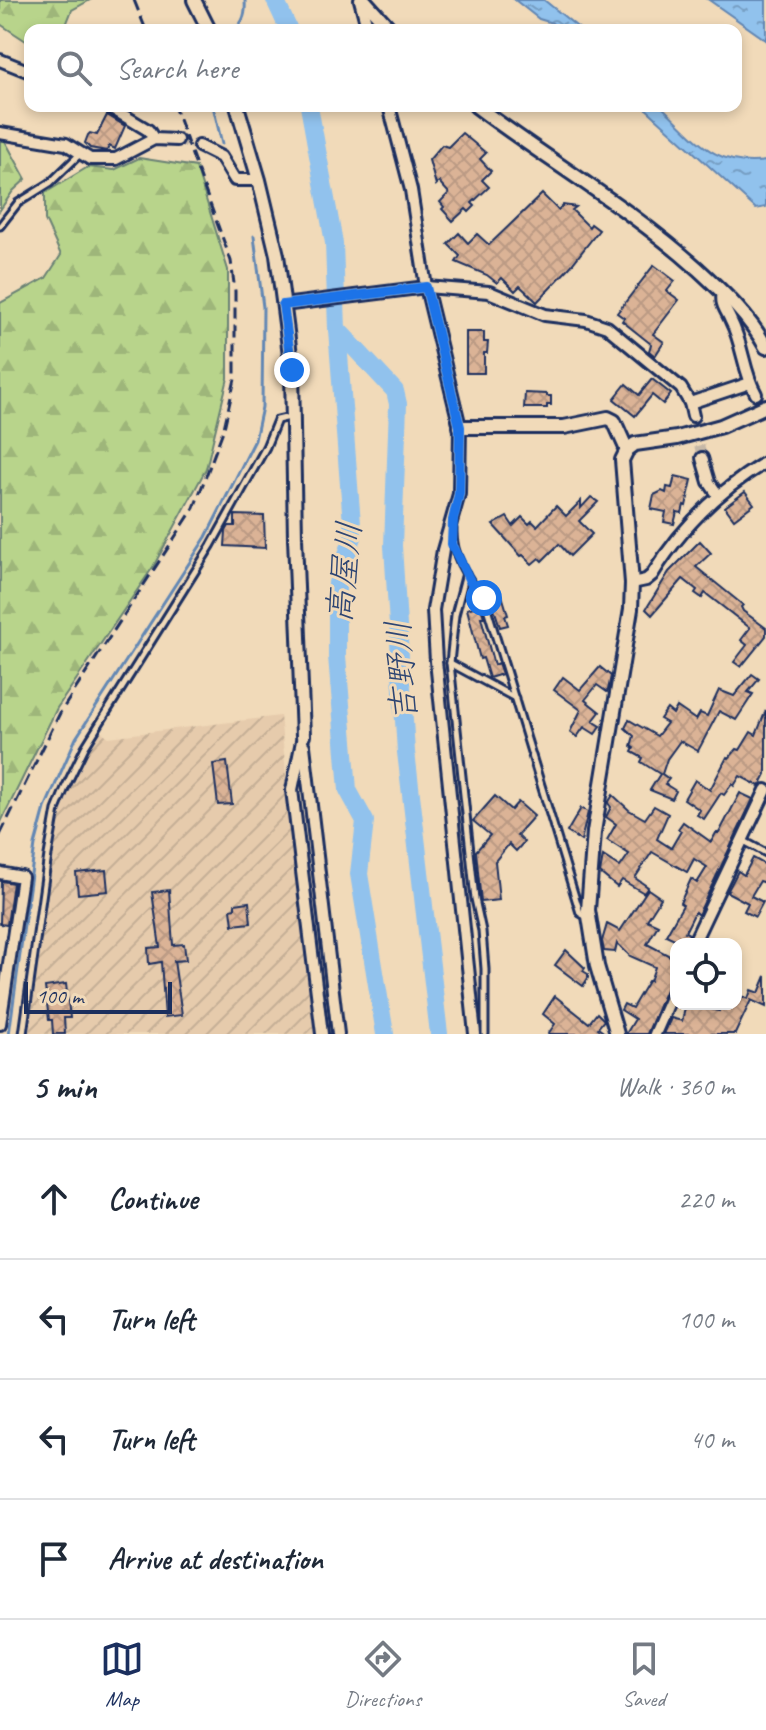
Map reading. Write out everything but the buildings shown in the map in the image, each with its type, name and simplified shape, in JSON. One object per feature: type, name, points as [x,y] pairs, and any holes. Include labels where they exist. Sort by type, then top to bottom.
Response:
[{"type":"street","points":[[194,0],[206,24]]},
{"type":"street","points":[[362,0],[367,24]]},
{"type":"street","points":[[362,0],[385,24]]},
{"type":"street","points":[[0,60],[24,70]]},
{"type":"street","points":[[118,112],[148,130],[154,139]]},
{"type":"street","points":[[239,112],[277,255],[292,370],[303,736],[338,1034]]},
{"type":"street","points":[[391,112],[411,190],[424,287],[460,427],[459,494],[443,550],[434,622],[475,1034]]},
{"type":"street","points":[[485,112],[667,242],[723,292],[754,326],[766,347]]},
{"type":"street","points":[[0,133],[66,144],[90,159],[116,159],[154,139],[177,140]]},
{"type":"street","points":[[199,146],[221,157],[235,180],[259,180]]},
{"type":"street","points":[[283,305],[424,287],[489,292],[545,315],[586,320],[607,327],[681,388],[693,416]]},
{"type":"street","points":[[723,292],[721,303],[738,335],[750,383],[756,394]]},
{"type":"street","points":[[690,403],[750,383]]},
{"type":"street","points":[[617,1034],[597,966],[589,918],[590,861],[626,646],[632,583],[622,460],[627,450],[635,444],[677,438],[721,426],[766,406]]},
{"type":"street","points":[[460,427],[564,427],[608,418],[614,421],[627,450]]},
{"type":"street","points":[[702,458],[709,482],[718,495]]},
{"type":"street","points":[[632,583],[646,580],[652,575],[680,535],[718,495],[766,462]]},
{"type":"street","points":[[303,736],[292,790],[322,1034]]},
{"type":"street","points":[[696,938],[766,790]]},
{"type":"street","points":[[0,873],[22,877],[2,993],[0,1024]]},
{"type":"street","points":[[655,1034],[670,1000]]},
{"type":"lane","points":[[0,226],[18,203],[50,183],[81,153]]},
{"type":"lane","points":[[23,1034],[56,810],[74,766],[211,546],[266,447],[277,420],[295,416]]},
{"type":"lane","points":[[453,520],[452,544],[466,573],[484,598],[580,913],[589,918]]},
{"type":"lane","points":[[466,573],[455,615],[450,663],[475,899],[482,931],[485,1034]]},
{"type":"lane","points":[[450,663],[515,698]]},
{"type":"lane","points":[[744,841],[766,853]]},
{"type":"shaded area","points":[[280,716],[314,1034],[29,1034],[55,837],[65,797],[80,762],[99,730],[109,737]]},
{"type":"green space","points":[[0,0],[90,0],[72,10],[66,24],[24,24],[24,40],[0,24]]},
{"type":"green space","points":[[0,139],[4,139],[26,179],[0,210]]},
{"type":"green space","points":[[139,158],[196,167],[228,270],[228,378],[206,469],[153,567],[57,708],[0,824],[0,303],[46,278],[61,255],[45,220],[45,193],[88,167],[114,170]]},
{"type":"water","points":[[515,0],[544,0],[574,24],[553,24],[539,19]]},
{"type":"water","points":[[709,0],[766,0],[766,40]]},
{"type":"water","points":[[650,112],[667,112],[696,140],[719,155],[732,160],[766,161],[766,207],[756,209]]},
{"type":"waterway","points":[[240,24],[244,17],[245,0]]},
{"type":"waterway","name":"高屋川","points":[[275,0],[286,24]]},
{"type":"waterway","points":[[214,112],[222,144]]},
{"type":"waterway","name":"高屋川","points":[[310,112],[334,243],[337,329],[353,537],[337,583],[337,656],[348,790],[365,821],[359,874],[385,1034]]},
{"type":"waterway","points":[[9,1034],[35,845],[45,808],[76,738],[206,537],[255,440],[262,407],[263,307],[254,236]]},
{"type":"waterway","name":"吉野川","points":[[337,329],[395,391],[398,404],[393,546],[406,752],[439,1034]]},
{"type":"tunnel","points":[[177,140],[199,146]]},
{"type":"tunnel","points":[[693,416],[702,458]]},
{"type":"railway","points":[[134,0],[144,24]]},
{"type":"railway","points":[[0,835],[60,713],[194,508],[224,428],[235,379],[235,291],[231,261],[176,112]]},
{"type":"route","points":[[292,370],[283,305],[426,287],[460,427],[459,494],[452,544],[470,581],[484,598]]}]
